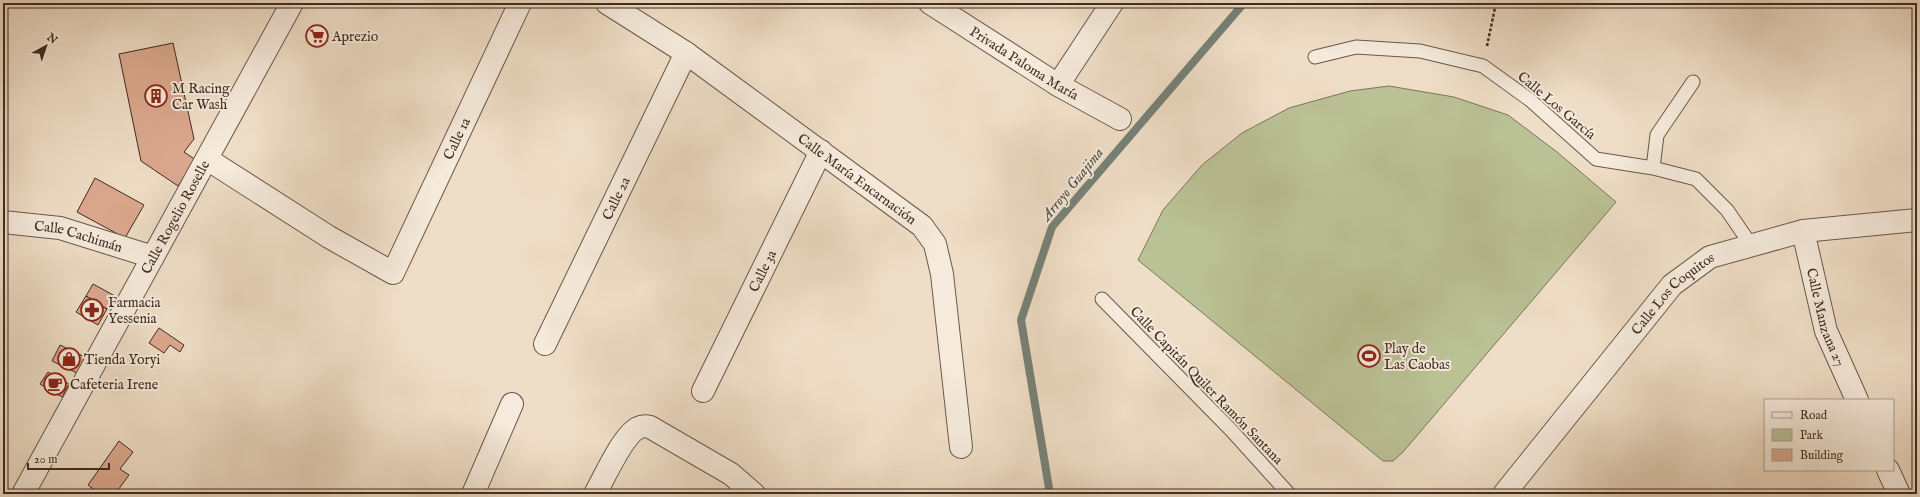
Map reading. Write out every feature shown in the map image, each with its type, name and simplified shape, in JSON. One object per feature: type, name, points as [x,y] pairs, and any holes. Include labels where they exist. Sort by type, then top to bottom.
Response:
[{"type":"street","name":"Calle Rogelio Roselle","points":[[23,494],[292,3]]},
{"type":"street","name":"Calle 1a","points":[[207,159],[329,237],[393,273],[520,3]]},
{"type":"street","name":"Calle María Encarnación","points":[[607,3],[686,54],[821,150],[922,226],[935,244],[947,316],[961,447]]},
{"type":"street","name":"Privada Paloma María","points":[[930,3],[1058,85],[1120,119]]},
{"type":"street","points":[[1058,85],[1112,3]]},
{"type":"street","name":"Calle 2a","points":[[545,344],[686,54]]},
{"type":"street","name":"Calle 3a","points":[[703,392],[821,150]]},
{"type":"street","name":"Calle Los Coquitos","points":[[1504,494],[1672,285],[1710,257],[1803,231],[1917,220]]},
{"type":"street","name":"Calle Cachimán","points":[[3,222],[60,228],[153,258]]},
{"type":"street","name":"Calle Manzana 27","points":[[1803,231],[1826,331],[1857,399]]},
{"type":"street","points":[[473,494],[512,404]]},
{"type":"street","points":[[595,494],[627,438],[638,428],[644,426],[650,427],[731,474],[754,494]]},
{"type":"street","points":[[1888,471],[1899,494]]},
{"type":"lane","name":"Calle Los García","points":[[1314,57],[1356,47],[1420,51],[1483,66],[1530,100],[1596,159],[1653,168],[1696,179],[1727,210],[1750,245]]},
{"type":"lane","points":[[1653,168],[1657,134],[1693,82]]},
{"type":"lane","name":"Calle Capitán Quiler Ramón Santana","points":[[1102,299],[1231,430],[1289,494]]},
{"type":"path","points":[[1483,66],[1496,3]]},
{"type":"green space","name":"Play de Las Caobas","points":[[1389,86],[1454,97],[1508,115],[1557,152],[1616,202],[1403,452],[1393,461],[1383,461],[1138,260],[1163,210],[1202,165],[1242,133],[1289,108],[1350,91]]},
{"type":"building","name":"M Racing Car Wash","points":[[173,43],[194,139],[184,152],[196,160],[178,186],[141,161],[119,54]]},
{"type":"building","points":[[95,178],[144,205],[125,238],[77,212]]},
{"type":"building","points":[[93,284],[115,296],[107,309],[86,296]]},
{"type":"building","name":"Farmacia Yessenia","points":[[86,296],[107,309],[98,325],[76,312]]},
{"type":"building","points":[[159,328],[184,345],[180,352],[170,345],[164,353],[149,343]]},
{"type":"building","name":"Tienda Yoryi","points":[[60,345],[85,357],[77,373],[52,361]]},
{"type":"building","name":"Cafeteria Irene","points":[[48,372],[69,384],[62,397],[40,384]]},
{"type":"building","points":[[119,441],[133,452],[120,469],[129,475],[115,494],[100,494],[88,485]]},
{"type":"waterway","name":"Arroyo Guajima","points":[[1050,494],[1021,320],[1052,227],[1244,3]]},
{"type":"place","name":"Aprezio","points":[[317,36]]},
{"type":"place","name":"M Racing Car Wash","points":[[156,96]]},
{"type":"place","name":"Farmacia Yessenia","points":[[92,310]]},
{"type":"place","name":"Play de Las Caobas","points":[[1369,356]]},
{"type":"place","name":"Tienda Yoryi","points":[[69,359]]},
{"type":"place","name":"Cafeteria Irene","points":[[55,384]]}]
